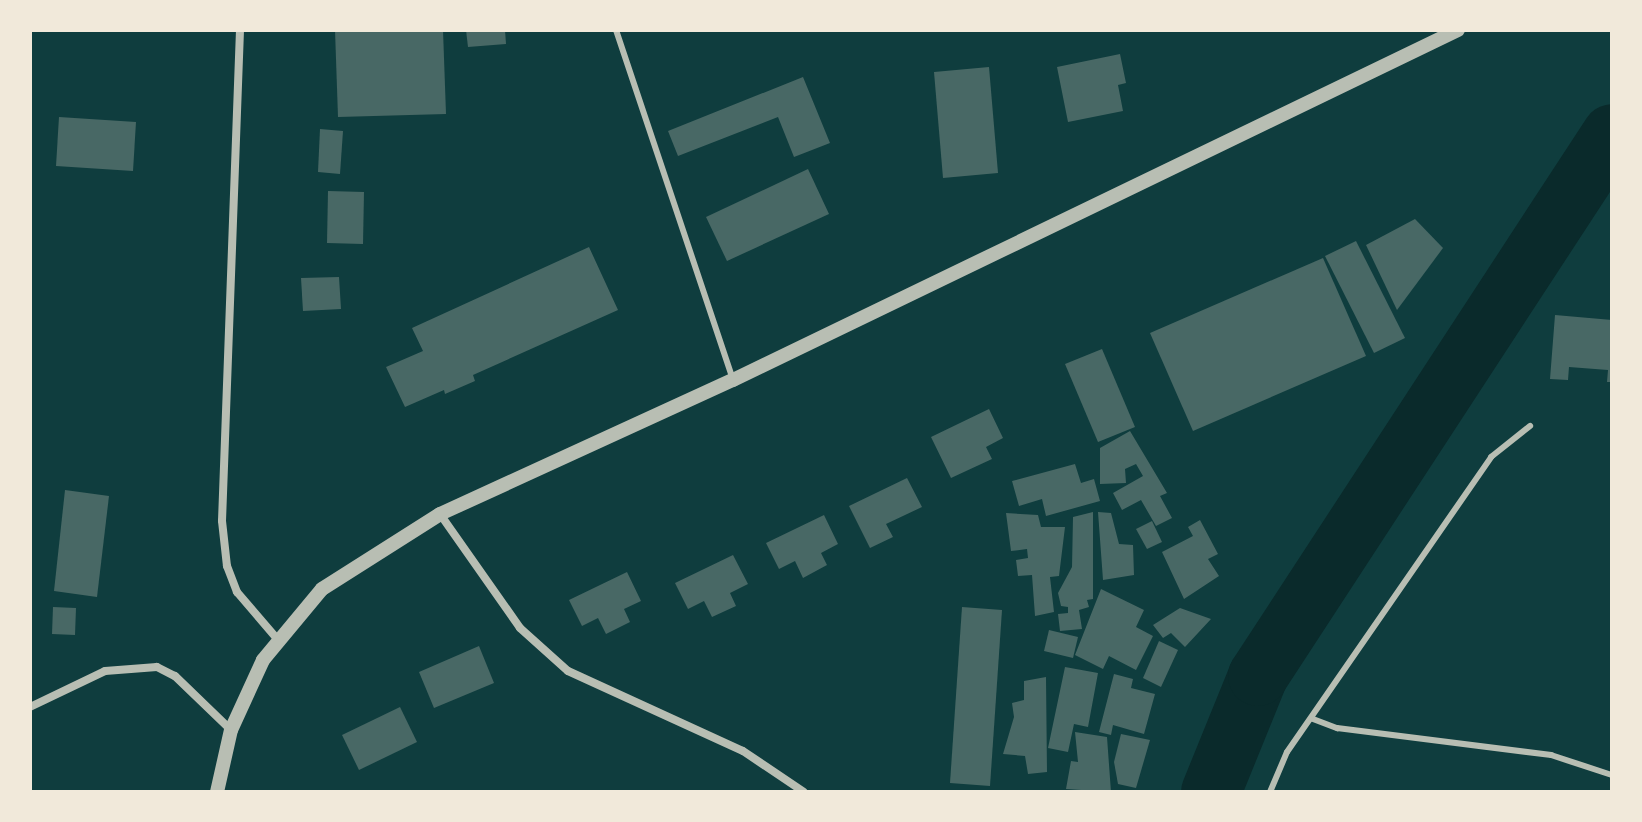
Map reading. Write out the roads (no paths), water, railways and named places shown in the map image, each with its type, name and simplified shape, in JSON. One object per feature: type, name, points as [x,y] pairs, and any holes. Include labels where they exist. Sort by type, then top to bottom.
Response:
[{"type":"street","points":[[240,30],[222,521],[227,566],[237,592],[279,641]]},
{"type":"street","points":[[217,792],[231,730],[263,660],[322,589],[440,514],[733,380],[1458,30]]},
{"type":"street","points":[[440,514],[520,628],[558,664],[743,751],[804,792]]},
{"type":"street","points":[[30,707],[105,671],[157,667],[175,676],[231,730]]},
{"type":"lane","points":[[616,30],[733,380]]},
{"type":"lane","points":[[1270,792],[1287,752],[1313,719],[1491,457],[1530,426]]},
{"type":"lane","points":[[1313,719],[1337,728],[1551,755],[1612,775]]},
{"type":"waterway","points":[[1211,792],[1258,676],[1612,134]]}]
